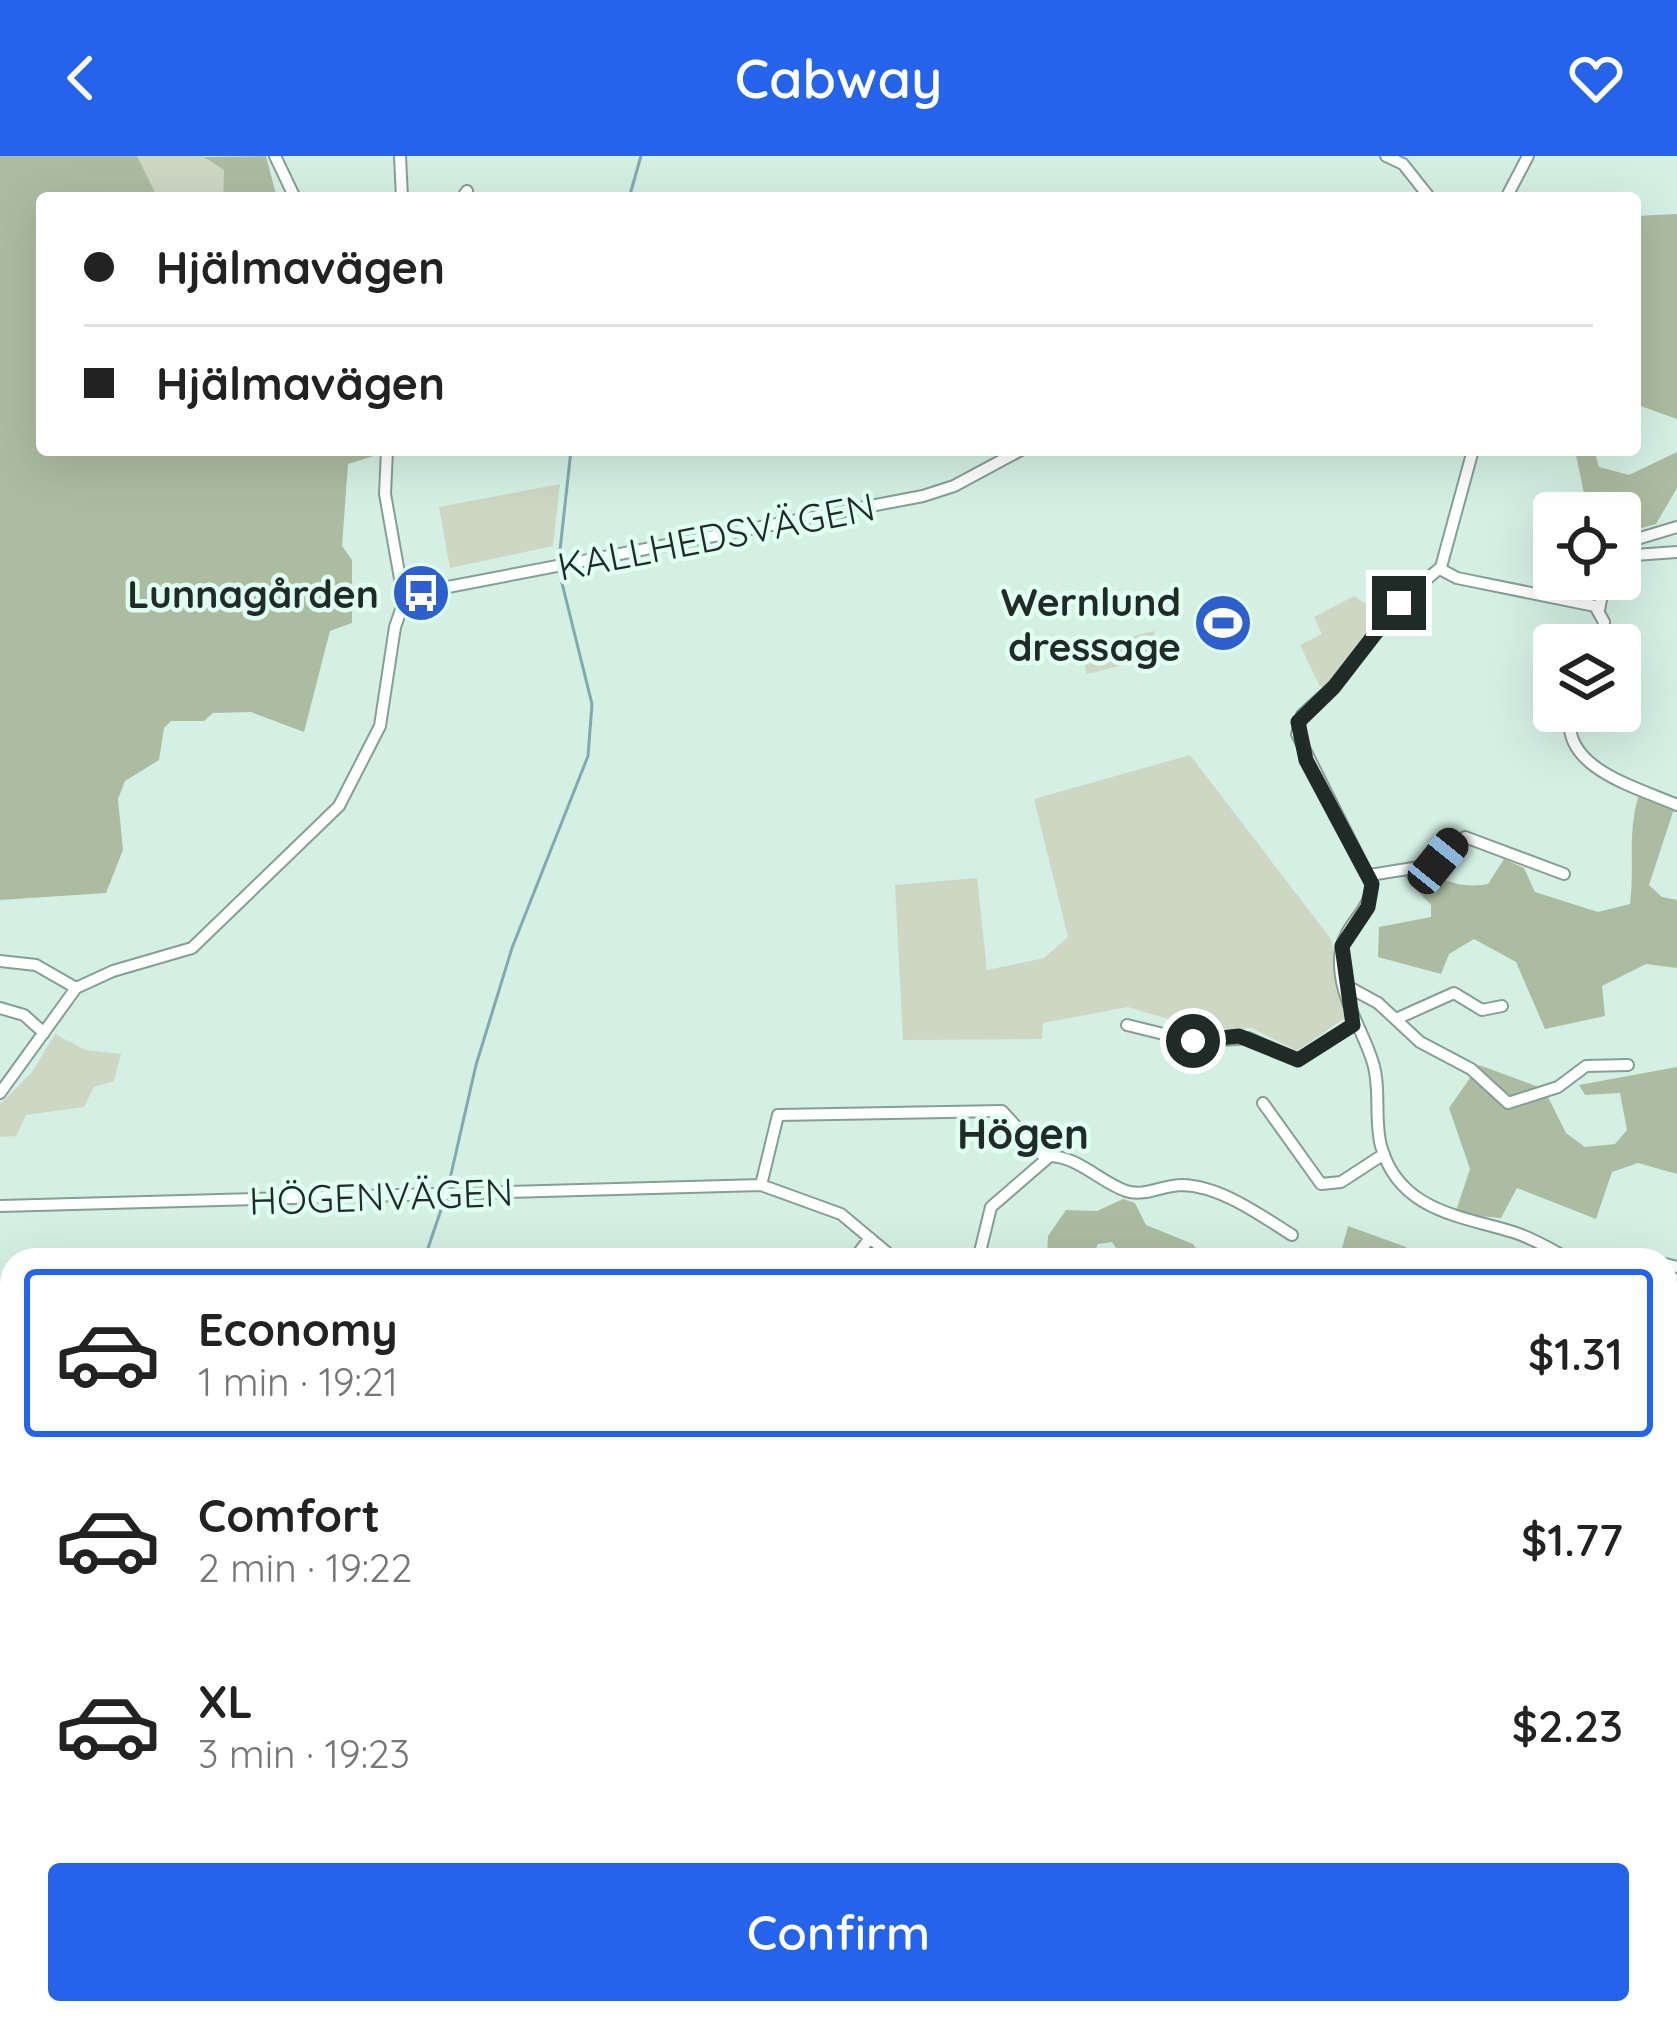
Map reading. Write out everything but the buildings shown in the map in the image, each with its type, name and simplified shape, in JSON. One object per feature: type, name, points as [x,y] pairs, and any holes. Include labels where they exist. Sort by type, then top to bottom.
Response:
[{"type":"street","points":[[275,156],[292,192]]},
{"type":"street","points":[[400,156],[402,192]]},
{"type":"street","points":[[1386,156],[1403,164],[1425,192]]},
{"type":"street","points":[[1509,192],[1528,156]]},
{"type":"street","points":[[0,1093],[76,988],[138,962],[192,948],[339,806],[380,726],[395,627],[404,601],[386,498],[388,456]]},
{"type":"street","name":"KALLHEDSVÄGEN","points":[[404,601],[458,585],[923,496],[954,486],[1010,456]]},
{"type":"street","points":[[1471,456],[1440,569],[1399,603],[1334,687],[1298,722],[1306,760],[1370,875],[1368,907],[1342,946],[1353,1025],[1373,1063],[1384,1154],[1406,1185],[1449,1218],[1509,1231],[1545,1248]]},
{"type":"street","points":[[1641,538],[1677,527]]},
{"type":"street","points":[[1641,555],[1677,552]]},
{"type":"street","points":[[1440,569],[1457,578],[1599,610]]},
{"type":"street","points":[[1601,600],[1604,624]]},
{"type":"street","points":[[1572,732],[1572,743],[1589,763],[1677,805]]},
{"type":"street","points":[[1370,875],[1432,865],[1465,837],[1564,874]]},
{"type":"street","points":[[0,961],[35,965],[76,988]]},
{"type":"street","points":[[1345,985],[1356,987],[1420,1042],[1471,1069],[1508,1103],[1558,1087],[1586,1066],[1628,1065]]},
{"type":"street","points":[[1396,1019],[1454,993],[1482,1010],[1502,1006]]},
{"type":"street","points":[[0,1008],[24,1015],[44,1033]]},
{"type":"street","points":[[1127,1025],[1196,1042],[1248,1038],[1298,1060],[1353,1025]]},
{"type":"street","points":[[1263,1103],[1321,1184],[1341,1182],[1384,1154]]},
{"type":"street","points":[[761,1185],[778,1115],[1002,1111],[1046,1158],[1071,1161],[1126,1191],[1180,1185],[1203,1190],[1252,1208],[1292,1235]]},
{"type":"street","points":[[981,1248],[992,1207],[1046,1158]]},
{"type":"street","name":"HÖGENVÄGEN","points":[[0,1206],[761,1185],[809,1198],[882,1248]]},
{"type":"street","points":[[862,1248],[870,1238]]},
{"type":"green space","points":[[0,156],[137,156],[155,192],[36,192],[36,456],[374,456],[348,464],[342,546],[352,560],[352,623],[330,631],[304,732],[251,712],[213,713],[204,721],[171,721],[164,728],[159,760],[125,781],[118,799],[123,850],[106,893],[0,900]]},
{"type":"green space","points":[[137,156],[204,156],[224,170],[223,192],[155,192]]},
{"type":"green space","points":[[266,156],[275,192],[223,192],[224,170],[204,157]]},
{"type":"green space","points":[[1677,214],[1677,419],[1641,406],[1641,216]]},
{"type":"green space","points":[[1677,452],[1677,488],[1656,524],[1641,528],[1641,492],[1584,492],[1576,456],[1596,456],[1599,467],[1629,475]]},
{"type":"green space","points":[[560,484],[553,546],[450,568],[439,507]]},
{"type":"green space","points":[[1354,596],[1382,615],[1330,684],[1320,687],[1300,645],[1322,634],[1314,617]]},
{"type":"green space","points":[[1154,631],[1160,656],[1087,674],[1080,649]]},
{"type":"green space","points":[[1190,755],[1331,939],[1345,1018],[1297,1051],[1252,1028],[1204,1030],[1128,1007],[1043,1023],[1042,1039],[903,1040],[895,885],[977,878],[987,970],[1044,958],[1068,937],[1034,799]]},
{"type":"green space","points":[[1638,797],[1674,809],[1649,885],[1662,897],[1677,900],[1677,968],[1646,964],[1602,986],[1605,1016],[1545,1029],[1516,962],[1474,939],[1449,954],[1441,974],[1378,957],[1379,927],[1431,917],[1431,905],[1403,875],[1426,875],[1463,885],[1488,884],[1504,859],[1524,868],[1535,892],[1598,912],[1630,904]]},
{"type":"green space","points":[[55,1034],[85,1050],[121,1054],[114,1081],[94,1087],[84,1107],[26,1115],[16,1136],[0,1137],[0,1104],[32,1072]]},
{"type":"green space","points":[[1479,1065],[1544,1089],[1566,1133],[1585,1147],[1615,1144],[1627,1130],[1620,1093],[1585,1095],[1579,1085],[1677,1067],[1677,1174],[1638,1163],[1612,1172],[1596,1219],[1517,1188],[1501,1218],[1455,1214],[1470,1169],[1449,1108]]},
{"type":"green space","points":[[1123,1199],[1135,1203],[1146,1225],[1196,1248],[1116,1248],[1112,1242],[1096,1248],[1048,1248],[1048,1236],[1066,1210],[1097,1211]]},
{"type":"green space","points":[[1348,1226],[1406,1248],[1342,1248]]},
{"type":"waterway","points":[[631,192],[641,156]]},
{"type":"waterway","points":[[559,559],[570,456]]},
{"type":"waterway","points":[[449,1183],[476,1065],[512,948],[588,756],[592,704],[560,575]]},
{"type":"waterway","points":[[428,1248],[444,1201]]},
{"type":"place","name":"Lunnagården","points":[[421,593]]},
{"type":"place","name":"Wernlund dressage","points":[[1223,623]]},
{"type":"district","name":"Högen","points":[[1023,1133]]},
{"type":"route","points":[[1193,1041],[1208,1043],[1239,1036],[1298,1060],[1316,1053],[1353,1025],[1341,969],[1342,946],[1368,907],[1372,884],[1306,760],[1298,722],[1334,687],[1399,603]]}]
